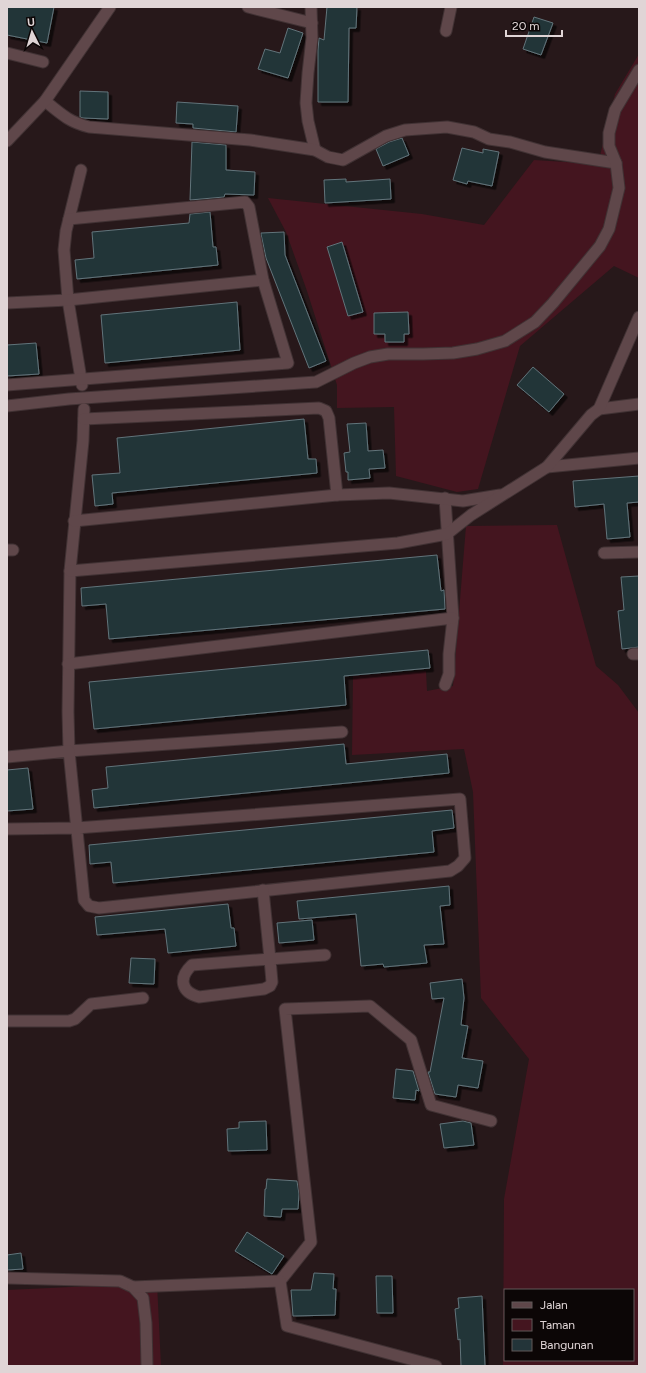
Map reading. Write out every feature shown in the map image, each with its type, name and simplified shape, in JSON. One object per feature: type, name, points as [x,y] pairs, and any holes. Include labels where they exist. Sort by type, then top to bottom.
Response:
[{"type":"street","points":[[7,141],[46,101],[110,7]]},
{"type":"street","points":[[248,7],[312,23]]},
{"type":"street","points":[[311,7],[312,38],[306,103],[308,121],[315,150]]},
{"type":"street","points":[[446,31],[451,7]]},
{"type":"street","points":[[7,53],[43,62]]},
{"type":"street","points":[[7,406],[69,399],[316,382],[354,363],[370,357],[388,354],[453,353],[477,349],[505,341],[535,322],[553,303],[600,246],[609,229],[619,188],[616,163],[609,146],[609,133],[615,110],[639,70]]},
{"type":"street","points":[[46,101],[65,118],[77,124],[89,127],[250,140],[315,150],[328,157],[343,160],[386,136],[405,130],[447,127],[474,132],[489,139],[510,142],[545,152],[616,163]]},
{"type":"street","points":[[81,170],[66,231],[64,250],[68,300],[82,382]]},
{"type":"street","points":[[7,386],[82,382],[288,363],[263,280],[249,208],[245,202],[69,219]]},
{"type":"street","points":[[7,303],[68,300],[263,280]]},
{"type":"street","points":[[70,571],[398,543],[447,534],[471,515],[547,467],[592,415],[599,409],[639,317]]},
{"type":"street","points":[[599,409],[639,404]]},
{"type":"street","points":[[7,829],[76,828],[460,799],[465,858],[458,866],[450,871],[99,908],[89,906],[84,900],[76,828],[69,751],[68,664],[70,571],[84,414],[319,408],[326,412],[329,418],[337,495]]},
{"type":"street","points":[[547,467],[639,458]]},
{"type":"street","points":[[74,521],[337,495],[388,493],[463,501],[504,494]]},
{"type":"street","points":[[445,498],[453,618],[449,654],[449,674],[445,685]]},
{"type":"street","points":[[604,553],[639,552]]},
{"type":"street","points":[[68,664],[453,618]]},
{"type":"street","points":[[7,757],[69,751],[342,732]]},
{"type":"street","points":[[263,890],[270,959],[272,982],[270,986],[264,989],[199,997],[190,994],[186,990],[183,983],[186,970],[192,965],[270,959],[325,955]]},
{"type":"street","points":[[7,1021],[69,1021],[76,1019],[91,1004],[143,998]]},
{"type":"street","points":[[436,1366],[287,1326],[280,1281],[311,1242],[285,1009],[370,1006],[411,1040],[431,1105],[491,1121]]},
{"type":"street","points":[[7,1278],[120,1281],[133,1287],[143,1298],[146,1323],[147,1366]]},
{"type":"street","points":[[133,1287],[280,1281]]},
{"type":"green space","points":[[639,54],[639,278],[614,266],[520,346],[478,489],[457,492],[396,476],[394,407],[337,408],[337,385],[307,291],[286,232],[268,198],[422,214],[484,225],[534,160],[598,164],[615,94]]},
{"type":"green space","points":[[557,525],[596,666],[618,685],[639,713],[639,1366],[503,1366],[504,1199],[529,1059],[481,998],[473,792],[464,749],[352,755],[353,676],[426,671],[427,691],[453,686],[466,526]]},
{"type":"green space","points":[[157,1283],[161,1366],[7,1366],[7,1290]]},
{"type":"building","points":[[7,7],[54,7],[47,43],[7,35]]},
{"type":"building","points":[[327,7],[357,7],[356,28],[349,28],[348,102],[318,102],[319,38],[324,40]]},
{"type":"building","points":[[534,17],[553,23],[541,55],[523,49]]},
{"type":"building","points":[[288,28],[303,33],[288,78],[258,69],[265,49],[280,53]]},
{"type":"building","points":[[80,91],[108,92],[108,119],[80,117]]},
{"type":"building","points":[[177,102],[238,106],[236,132],[193,128],[193,124],[176,123]]},
{"type":"building","points":[[402,138],[409,155],[383,166],[376,149],[389,142]]},
{"type":"building","points":[[192,142],[226,145],[226,170],[255,172],[254,195],[225,194],[224,197],[190,200]]},
{"type":"building","points":[[462,148],[483,153],[483,149],[499,152],[492,186],[468,181],[467,184],[453,180]]},
{"type":"building","points":[[346,179],[346,182],[390,179],[391,199],[325,203],[324,180]]},
{"type":"building","points":[[210,212],[213,247],[216,247],[218,265],[77,279],[75,260],[94,258],[92,232],[189,223],[190,214]]},
{"type":"building","points":[[284,232],[285,255],[326,361],[309,368],[266,258],[261,234]]},
{"type":"building","points":[[342,242],[363,312],[348,316],[327,247]]},
{"type":"building","points":[[237,302],[240,350],[105,363],[101,315]]},
{"type":"building","points":[[408,312],[409,334],[404,334],[404,342],[385,342],[385,334],[374,334],[374,313]]},
{"type":"building","points":[[36,343],[39,374],[7,376],[7,345]]},
{"type":"building","points":[[533,367],[564,394],[549,412],[517,385]]},
{"type":"building","points":[[304,419],[308,459],[316,459],[317,473],[112,493],[113,504],[95,506],[92,475],[120,473],[117,438]]},
{"type":"building","points":[[366,423],[368,451],[383,450],[385,468],[369,469],[370,478],[348,480],[344,453],[350,452],[347,424]]},
{"type":"building","points":[[639,476],[639,502],[627,503],[630,537],[607,539],[604,504],[575,507],[573,481]]},
{"type":"building","points":[[437,555],[441,591],[444,590],[445,609],[109,639],[106,604],[82,606],[81,588]]},
{"type":"building","points":[[639,576],[639,647],[622,649],[618,611],[624,610],[621,577]]},
{"type":"building","points":[[428,650],[430,668],[344,676],[346,705],[94,729],[89,682]]},
{"type":"building","points":[[344,744],[346,764],[447,754],[449,773],[94,808],[92,790],[108,788],[106,767]]},
{"type":"building","points":[[28,768],[33,809],[7,811],[7,770]]},
{"type":"building","points":[[452,810],[454,828],[432,831],[434,852],[113,883],[111,862],[90,864],[89,845]]},
{"type":"building","points":[[449,886],[450,905],[440,906],[444,944],[424,945],[427,963],[384,967],[383,964],[361,966],[356,914],[299,919],[297,901]]},
{"type":"building","points":[[228,904],[231,928],[234,928],[236,946],[168,953],[165,929],[97,935],[95,917]]},
{"type":"building","points":[[312,920],[314,940],[279,943],[277,923]]},
{"type":"building","points":[[131,958],[155,959],[154,984],[129,983]]},
{"type":"building","points":[[462,979],[464,998],[461,1025],[468,1026],[462,1058],[483,1061],[478,1088],[458,1085],[456,1097],[435,1094],[428,1072],[430,1072],[444,998],[432,999],[430,983]]},
{"type":"building","points":[[396,1069],[413,1071],[419,1091],[416,1090],[415,1100],[393,1098]]},
{"type":"building","points":[[266,1121],[267,1150],[228,1151],[227,1129],[239,1128],[239,1122]]},
{"type":"building","points":[[463,1121],[471,1123],[474,1145],[444,1148],[440,1124]]},
{"type":"building","points":[[267,1179],[297,1181],[299,1194],[298,1209],[282,1209],[281,1217],[264,1216]]},
{"type":"building","points":[[247,1232],[284,1256],[272,1274],[235,1251]]},
{"type":"building","points":[[21,1253],[23,1269],[7,1270],[7,1255]]},
{"type":"building","points":[[314,1273],[334,1274],[333,1289],[336,1289],[335,1315],[293,1316],[291,1290],[311,1290]]},
{"type":"building","points":[[376,1276],[392,1276],[393,1313],[377,1313]]},
{"type":"building","points":[[482,1296],[485,1366],[461,1366],[460,1339],[458,1340],[455,1309],[459,1308],[458,1298]]}]
